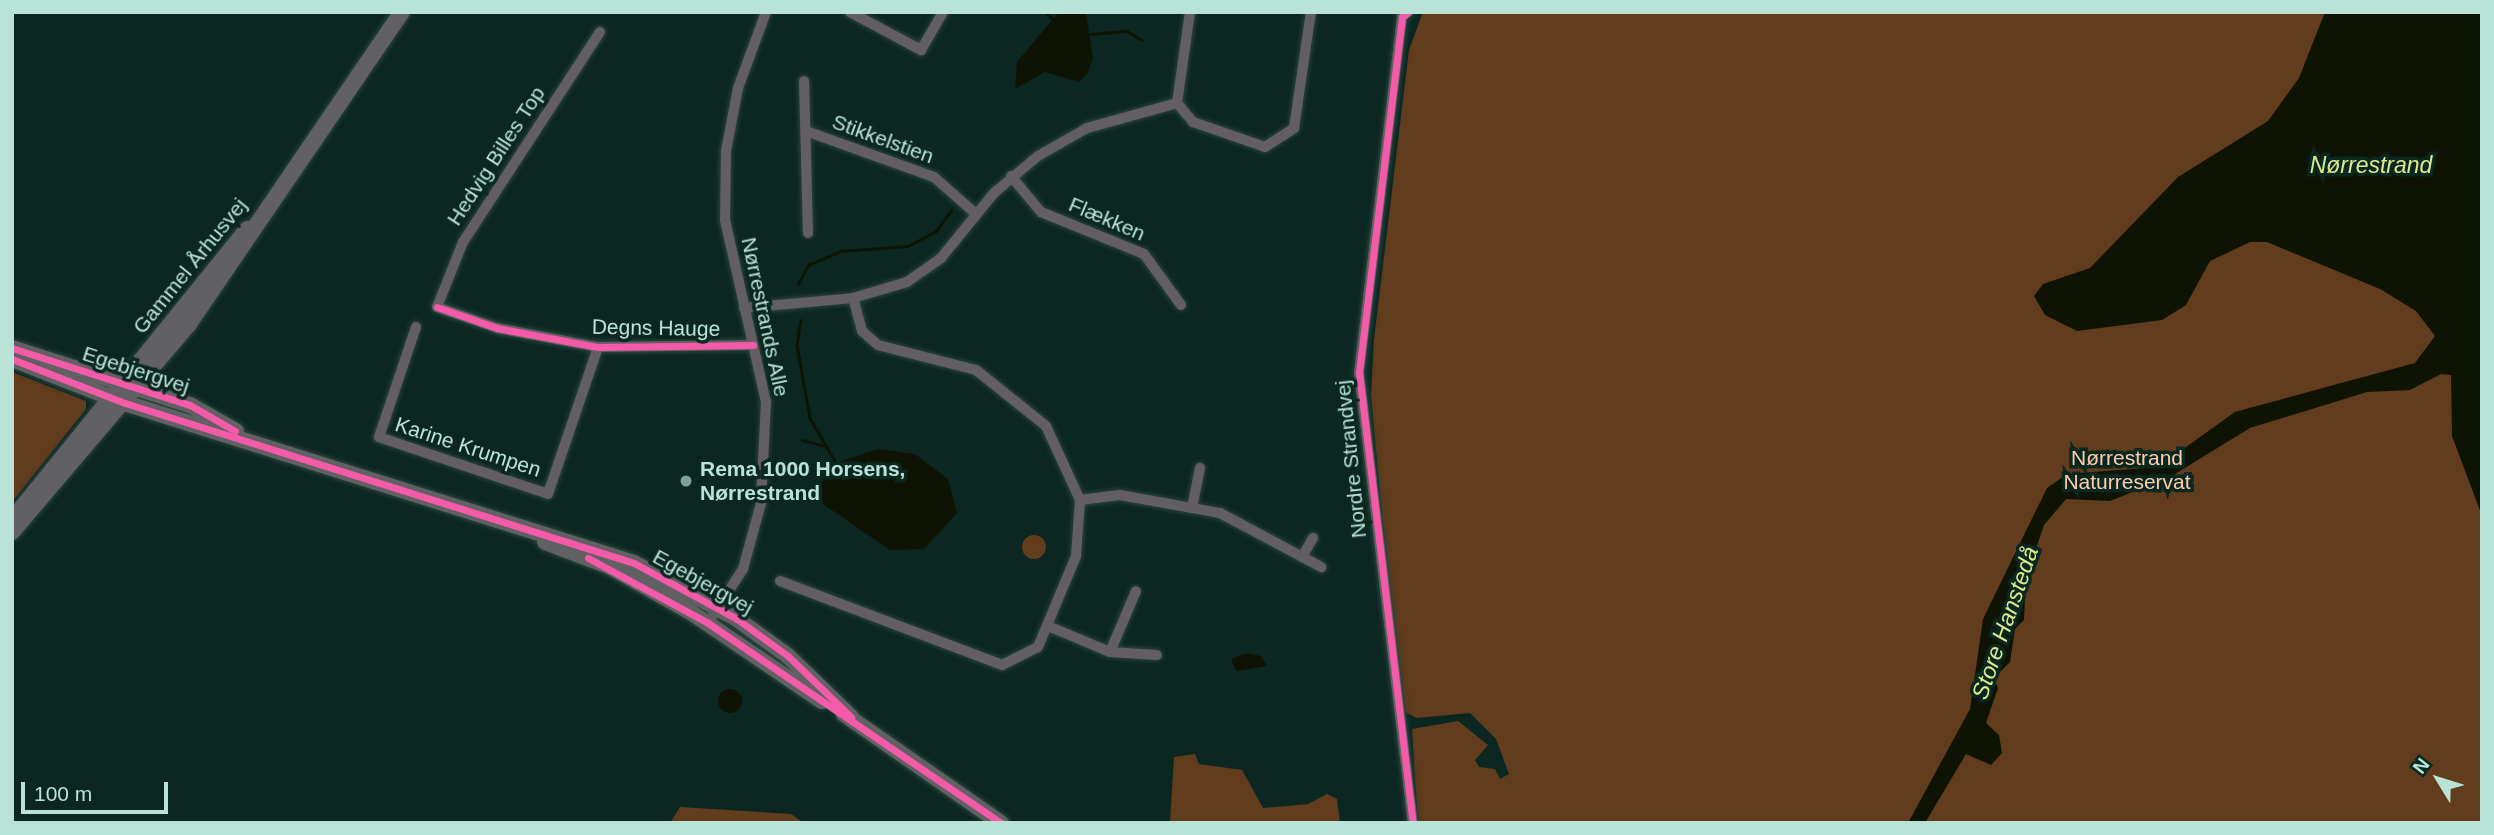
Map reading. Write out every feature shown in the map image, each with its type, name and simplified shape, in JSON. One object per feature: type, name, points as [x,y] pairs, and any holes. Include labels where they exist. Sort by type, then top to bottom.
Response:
[{"type":"street","name":"Gammel Århusvej","points":[[12,519],[118,400],[242,252],[269,204],[402,12]]},
{"type":"street","name":"Nørrestrands Alle","points":[[708,623],[743,569],[761,503],[766,402],[725,220],[726,151],[738,88],[766,12]]},
{"type":"street","points":[[850,12],[921,50],[943,12]]},
{"type":"street","points":[[1190,12],[1177,103],[1193,122],[1265,146],[1285,139],[1294,128],[1311,12]]},
{"type":"street","name":"Nordre Strandvej","points":[[1404,14],[1359,372],[1413,823]]},
{"type":"street","name":"Hedvig Billes Top","points":[[437,307],[463,242],[600,32]]},
{"type":"street","name":"Stikkelstien","points":[[804,81],[808,233]]},
{"type":"street","points":[[744,308],[853,298],[887,290],[926,271],[1012,176],[1087,128],[1177,103]]},
{"type":"street","name":"Stikkelstien","points":[[806,131],[934,177],[976,214]]},
{"type":"street","name":"Flækken","points":[[1012,176],[1041,212],[1144,254],[1181,305]]},
{"type":"street","points":[[780,581],[1002,665],[1028,658],[1048,626],[1076,556],[1080,500],[1046,426],[1027,406],[976,370],[878,345],[862,331],[853,298]]},
{"type":"street","name":"Degns Hauge","points":[[437,307],[497,328],[598,347],[753,345]]},
{"type":"street","name":"Karine Krumpen","points":[[416,327],[379,438],[548,494],[598,347]]},
{"type":"street","name":"Egebjergvej","points":[[12,348],[190,405],[243,436]]},
{"type":"street","name":"Egebjergvej","points":[[12,359],[118,400],[243,436],[511,526],[607,552],[719,607],[788,656],[851,718]]},
{"type":"street","name":"Gammel Århusvej","points":[[12,532],[118,400]]},
{"type":"street","points":[[1192,508],[1200,468]]},
{"type":"street","points":[[1080,500],[1120,495],[1220,513],[1321,567]]},
{"type":"street","name":"Egebjergvej","points":[[511,526],[609,566],[708,623],[851,718],[1001,823]]},
{"type":"street","points":[[1303,557],[1312,538]]},
{"type":"street","points":[[609,566],[704,611],[719,607]]},
{"type":"street","points":[[1110,652],[1136,591]]},
{"type":"street","points":[[1048,626],[1110,652],[1157,655]]},
{"type":"green space","name":"Nørrestrand Naturreservat","points":[[1423,12],[2482,12],[2482,823],[1418,823],[1412,729],[1458,721],[1488,745],[1475,760],[1479,767],[1495,769],[1500,779],[1509,774],[1496,739],[1470,713],[1417,718],[1405,712],[1388,579],[1371,395],[1374,339],[1409,50]]},
{"type":"green space","points":[[12,372],[86,401],[86,409],[12,502]]},
{"type":"green space","points":[[1034,535],[1043,538],[1046,547],[1043,556],[1034,559],[1025,556],[1022,547],[1025,538]]},
{"type":"green space","points":[[1195,754],[1199,764],[1242,770],[1263,808],[1308,804],[1327,794],[1337,799],[1340,823],[1170,823],[1174,757]]},
{"type":"green space","points":[[680,807],[791,814],[804,823],[670,823]]},
{"type":"water","points":[[1059,12],[1086,12],[1093,59],[1087,74],[1079,82],[1045,72],[1015,89],[1017,62]]},
{"type":"water","name":"Nørrestrand","points":[[2325,12],[2482,12],[2482,516],[2452,436],[2451,375],[2441,374],[2410,390],[2367,392],[2250,428],[2170,477],[2110,501],[2066,499],[2044,525],[2026,578],[2024,620],[2015,629],[2010,662],[1994,678],[1998,688],[1986,723],[1999,735],[2002,753],[1991,765],[1966,754],[1925,823],[1908,823],[1970,709],[1983,619],[2047,488],[2067,474],[2158,467],[2235,412],[2415,363],[2435,336],[2416,311],[2380,289],[2267,242],[2250,242],[2210,261],[2186,305],[2162,320],[2077,331],[2045,315],[2034,296],[2043,284],[2090,268],[2178,177],[2268,121],[2299,78]]},
{"type":"water","points":[[878,449],[915,454],[948,479],[957,513],[924,549],[890,550],[823,504],[819,490],[830,465]]},
{"type":"water","points":[[1247,653],[1261,656],[1267,666],[1236,671],[1231,659]]},
{"type":"water","points":[[730,689],[739,692],[742,701],[739,710],[730,713],[721,710],[718,701],[721,692]]},
{"type":"waterway","points":[[1046,12],[1053,19]]},
{"type":"waterway","points":[[1091,34],[1127,31],[1142,40]]},
{"type":"waterway","points":[[798,284],[808,265],[841,251],[908,246],[936,231],[951,210]]},
{"type":"waterway","points":[[801,320],[797,345],[810,418],[835,461]]},
{"type":"waterway","points":[[802,440],[826,446]]},
{"type":"cycle path","points":[[1408,12],[1402,17],[1359,372],[1413,823]]},
{"type":"cycle path","points":[[437,307],[497,328],[598,347],[753,345]]},
{"type":"cycle path","points":[[12,348],[190,405],[235,431]]},
{"type":"cycle path","points":[[12,359],[125,403],[634,563],[737,619],[788,656],[851,717]]},
{"type":"cycle path","points":[[588,558],[708,623],[1001,823]]},
{"type":"place","name":"Rema 1000 Horsens, Nørrestrand","points":[[686,481]]},
{"type":"water label","name":"Store Hanstedå","points":[[2005,623]]}]
